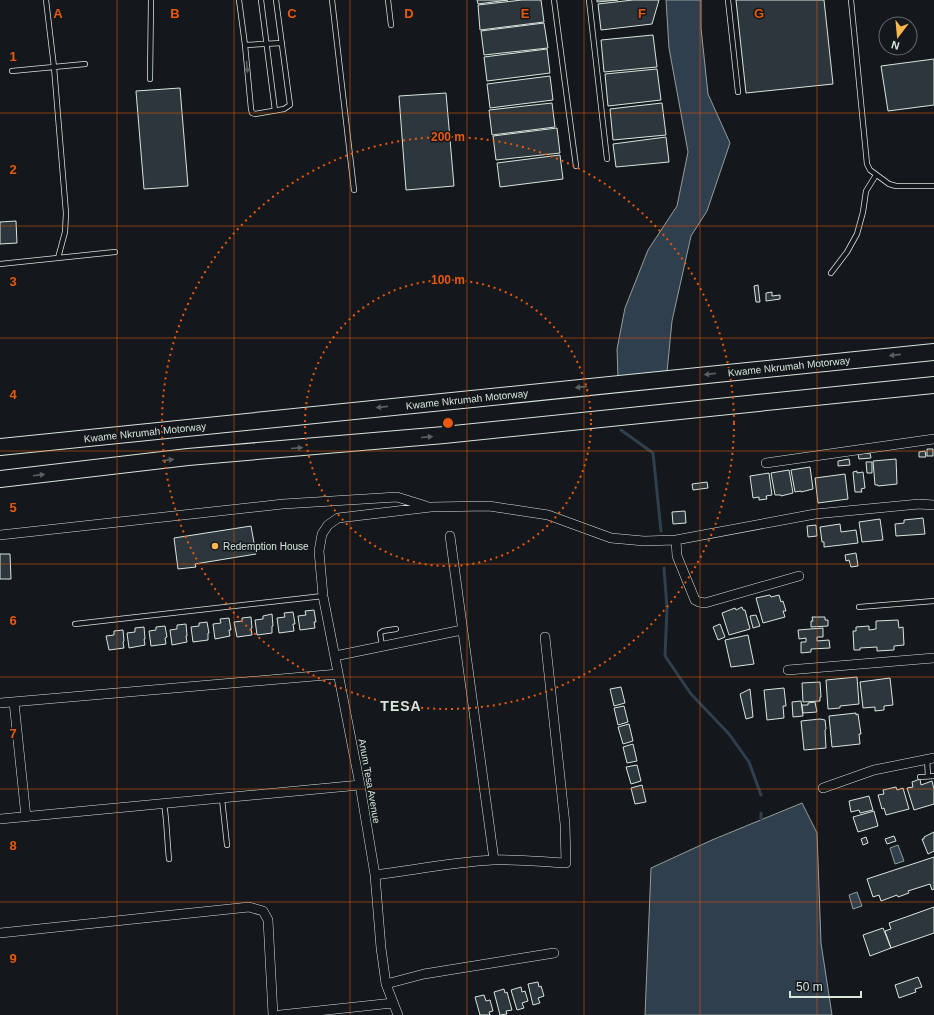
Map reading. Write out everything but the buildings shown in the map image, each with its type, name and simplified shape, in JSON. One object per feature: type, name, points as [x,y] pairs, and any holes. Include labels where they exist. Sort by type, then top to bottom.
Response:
[{"type":"highway","name":"Kwame Nkrumah Motorway","points":[[0,447],[934,352]]},
{"type":"highway","points":[[0,479],[188,457],[436,436],[934,385]]},
{"type":"street","points":[[766,463],[934,439]]},
{"type":"street","points":[[0,535],[284,504],[397,496],[431,507],[489,506],[548,515],[611,538],[644,541],[676,540],[815,514],[919,504],[934,505]]},
{"type":"street","points":[[919,504],[934,499]]},
{"type":"street","name":"Anum Tesa Avenue","points":[[398,1015],[386,984],[381,948],[375,875],[360,785],[323,596],[318,551],[322,534],[328,525],[338,518],[431,507]]},
{"type":"street","points":[[450,536],[494,860]]},
{"type":"street","points":[[676,540],[677,556],[695,600],[699,602],[705,603],[799,576]]},
{"type":"street","points":[[335,656],[462,630]]},
{"type":"street","points":[[375,875],[494,860],[566,863],[565,824],[545,637]]},
{"type":"street","points":[[788,670],[934,658]]},
{"type":"street","points":[[0,703],[338,674]]},
{"type":"street","points":[[14,702],[26,817]]},
{"type":"street","points":[[823,788],[874,770],[931,759]]},
{"type":"street","points":[[0,819],[360,785]]},
{"type":"street","points":[[0,933],[249,907],[264,911],[268,920],[273,1015]]},
{"type":"street","points":[[386,984],[444,970],[554,953]]},
{"type":"street","points":[[280,1015],[393,1003]]},
{"type":"lane","points":[[46,0],[54,67],[66,213],[65,232],[58,258]]},
{"type":"lane","points":[[150,79],[151,0]]},
{"type":"lane","points":[[239,0],[251,110],[252,113],[255,114],[284,109],[290,105],[276,0]]},
{"type":"lane","points":[[261,0],[275,111]]},
{"type":"lane","points":[[332,0],[354,190]]},
{"type":"lane","points":[[388,0],[391,26]]},
{"type":"lane","points":[[554,0],[576,166]]},
{"type":"lane","points":[[589,0],[607,159]]},
{"type":"lane","points":[[728,0],[738,92]]},
{"type":"lane","points":[[851,0],[867,164],[870,170],[889,184],[896,186],[934,186]]},
{"type":"lane","points":[[245,45],[282,43]]},
{"type":"lane","points":[[12,71],[85,64]]},
{"type":"lane","points":[[831,273],[847,252],[857,234],[863,212],[866,191],[876,175]]},
{"type":"lane","points":[[0,264],[115,252]]},
{"type":"lane","points":[[75,624],[323,596]]},
{"type":"lane","points":[[859,607],[934,601]]},
{"type":"lane","points":[[382,646],[380,633],[383,631],[396,629]]},
{"type":"lane","points":[[928,776],[931,759]]},
{"type":"lane","points":[[920,777],[934,776]]},
{"type":"lane","points":[[222,799],[227,845]]},
{"type":"lane","points":[[164,803],[167,822],[166,830],[169,859]]},
{"type":"water","points":[[666,0],[701,0],[701,28],[708,94],[730,143],[707,211],[691,236],[672,321],[667,372],[618,377],[617,349],[625,308],[648,250],[677,206],[688,152],[669,48]]},
{"type":"water","points":[[802,803],[817,833],[821,943],[832,1015],[645,1015],[651,868],[712,840]]},
{"type":"water","points":[[898,845],[904,861],[895,864],[890,848]]},
{"type":"water","points":[[857,892],[862,906],[853,909],[849,895]]},
{"type":"waterway","points":[[621,430],[653,453],[661,531]]},
{"type":"waterway","points":[[664,568],[667,608],[665,656],[691,694],[729,734],[749,762],[761,795]]},
{"type":"waterway","points":[[761,813],[761,819]]},
{"type":"place","name":"Redemption House","points":[[215,546]]},
{"type":"district","name":"TESA","points":[[401,706]]}]
